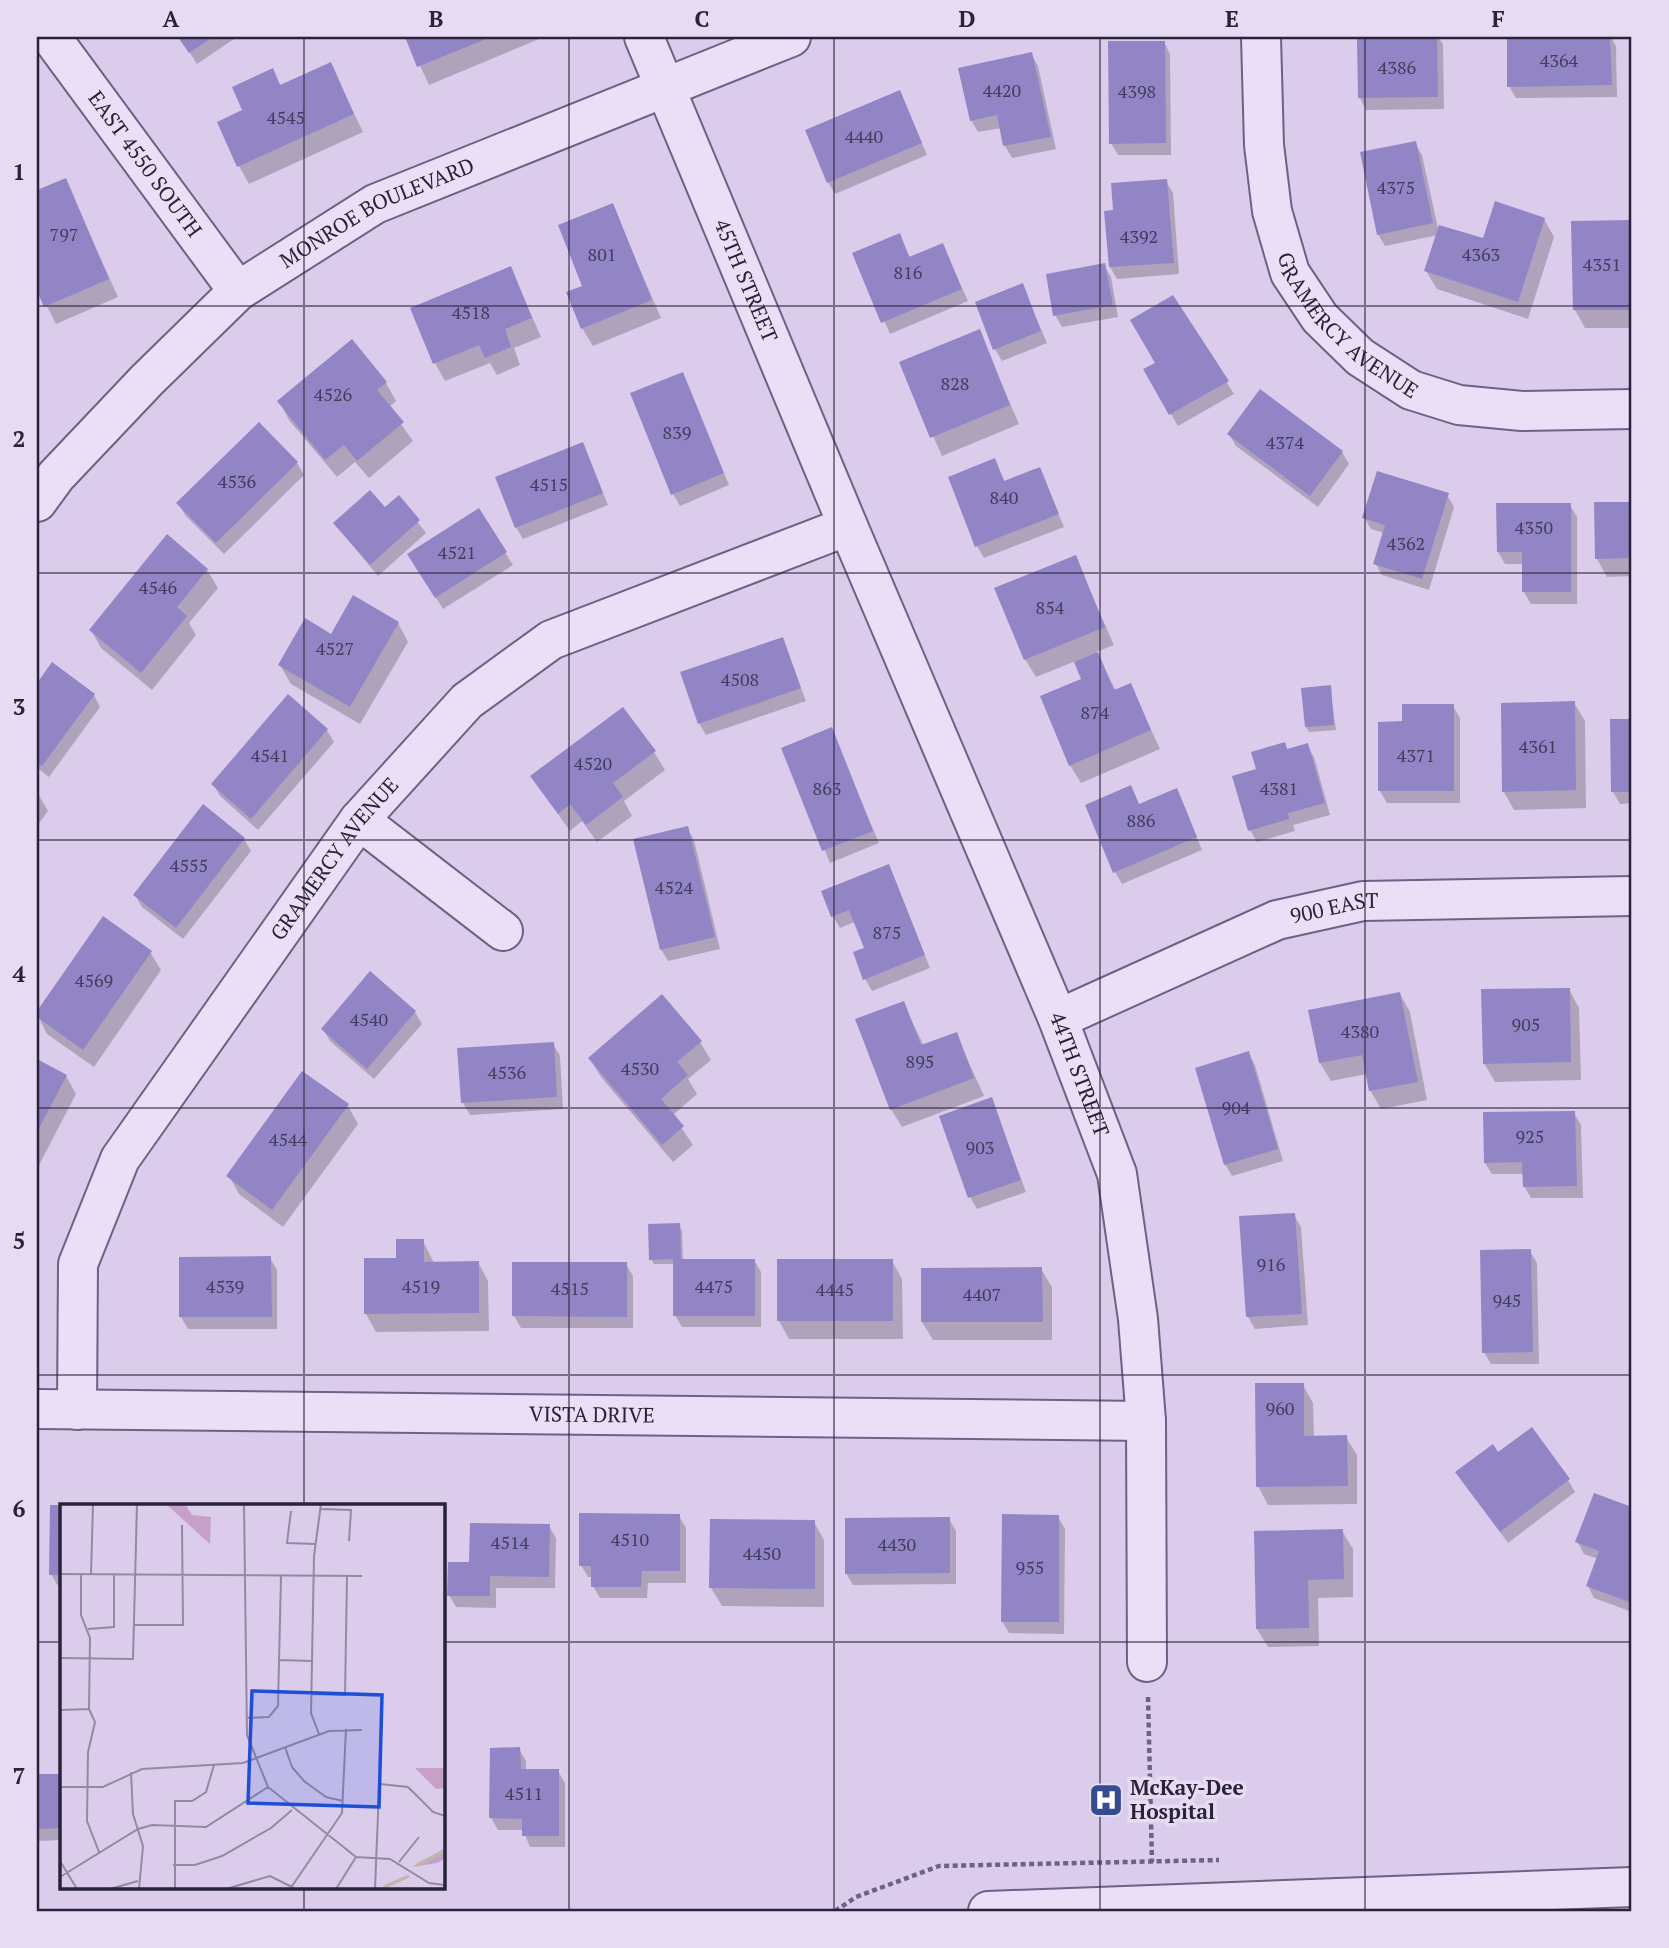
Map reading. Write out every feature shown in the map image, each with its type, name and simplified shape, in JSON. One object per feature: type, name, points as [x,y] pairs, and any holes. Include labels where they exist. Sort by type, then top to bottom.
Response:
[{"type":"street","name":"EAST 4550 SOUTH","points":[[51,37],[238,291]]},
{"type":"street","name":"45TH STREET","points":[[644,37],[848,526]]},
{"type":"street","name":"MONROE BOULEVARD","points":[[37,502],[56,476],[120,408],[238,291],[375,204],[790,37]]},
{"type":"street","name":"GRAMERCY AVENUE","points":[[1261,37],[1264,145],[1272,211],[1290,273],[1320,318],[1360,357],[1411,390],[1459,405],[1522,411],[1632,409]]},
{"type":"street","name":"GRAMERCY AVENUE","points":[[77,1410],[79,1264],[120,1159],[359,820],[467,701],[551,640],[848,526]]},
{"type":"street","name":"44TH STREET","points":[[848,526],[1058,1019],[1117,1174],[1138,1319],[1146,1421],[1147,1662]]},
{"type":"street","points":[[359,820],[503,931]]},
{"type":"street","name":"900 EAST","points":[[1058,1019],[1277,920],[1363,901],[1632,897]]},
{"type":"street","name":"VISTA DRIVE","points":[[37,1409],[1146,1421]]},
{"type":"street","points":[[988,1911],[1632,1887]]},
{"type":"path","points":[[1147,1662],[1152,1862]]},
{"type":"building","points":[[178,37],[213,37],[189,53]]},
{"type":"building","points":[[405,37],[491,37],[417,67]]},
{"type":"building","points":[[1437,37],[1438,97],[1358,98],[1357,38]]},
{"type":"building","points":[[1507,37],[1610,37],[1612,85],[1507,87]]},
{"type":"building","points":[[1108,41],[1165,41],[1166,143],[1109,144]]},
{"type":"building","points":[[1032,52],[1051,137],[1003,146],[997,115],[970,121],[958,68]]},
{"type":"building","points":[[331,62],[354,114],[237,167],[217,122],[242,110],[232,87],[273,68],[280,85]]},
{"type":"building","points":[[900,90],[922,143],[827,183],[805,130]]},
{"type":"building","points":[[1416,141],[1433,223],[1377,235],[1360,152]]},
{"type":"building","points":[[66,178],[109,279],[44,307],[37,291],[37,190]]},
{"type":"building","points":[[1167,179],[1174,263],[1109,267],[1104,211],[1113,210],[1111,183]]},
{"type":"building","points":[[1495,201],[1545,218],[1518,302],[1424,271],[1439,225],[1483,238]]},
{"type":"building","points":[[613,203],[652,300],[581,329],[566,292],[582,286],[558,225]]},
{"type":"building","points":[[1632,220],[1632,310],[1573,310],[1571,221]]},
{"type":"building","points":[[900,233],[909,257],[943,243],[962,289],[881,323],[852,253]]},
{"type":"building","points":[[1105,263],[1113,305],[1053,316],[1046,274]]},
{"type":"building","points":[[511,266],[532,318],[505,329],[511,347],[485,358],[479,345],[433,364],[410,308]]},
{"type":"building","points":[[1023,283],[1041,331],[993,350],[975,302]]},
{"type":"building","points":[[1173,295],[1229,381],[1169,415],[1143,369],[1155,363],[1130,320]]},
{"type":"building","points":[[980,329],[1010,405],[930,438],[899,362]]},
{"type":"building","points":[[352,339],[387,382],[377,390],[404,422],[357,461],[344,445],[325,460],[277,401]]},
{"type":"building","points":[[683,372],[724,473],[671,495],[630,393]]},
{"type":"building","points":[[1260,389],[1343,451],[1310,496],[1227,434]]},
{"type":"building","points":[[259,422],[298,462],[216,543],[176,503]]},
{"type":"building","points":[[583,442],[603,493],[515,528],[495,477]]},
{"type":"building","points":[[995,458],[1004,481],[1040,467],[1059,514],[975,547],[948,477]]},
{"type":"building","points":[[1377,471],[1449,493],[1422,579],[1373,564],[1385,525],[1362,518]]},
{"type":"building","points":[[370,490],[385,507],[399,495],[420,520],[370,565],[333,523]]},
{"type":"building","points":[[1594,502],[1632,502],[1632,558],[1595,559]]},
{"type":"building","points":[[1496,503],[1571,503],[1571,592],[1522,592],[1522,552],[1497,552]]},
{"type":"building","points":[[479,508],[507,552],[435,598],[407,554]]},
{"type":"building","points":[[167,534],[208,569],[177,607],[187,616],[141,673],[89,630]]},
{"type":"building","points":[[1076,555],[1105,627],[1024,660],[994,588]]},
{"type":"building","points":[[353,595],[399,622],[350,707],[278,665],[305,618],[331,634]]},
{"type":"building","points":[[783,637],[801,688],[698,724],[680,672]]},
{"type":"building","points":[[1098,652],[1114,690],[1131,683],[1151,730],[1069,766],[1040,696],[1081,679],[1074,662]]},
{"type":"building","points":[[52,662],[95,694],[42,766],[37,763],[37,683]]},
{"type":"building","points":[[1331,685],[1334,725],[1305,727],[1301,688]]},
{"type":"building","points":[[288,694],[328,729],[251,819],[211,784]]},
{"type":"building","points":[[1575,701],[1576,790],[1502,792],[1501,703]]},
{"type":"building","points":[[1402,704],[1454,704],[1454,791],[1378,791],[1378,722],[1402,721]]},
{"type":"building","points":[[623,707],[656,751],[613,783],[623,797],[586,825],[570,804],[558,814],[530,776]]},
{"type":"building","points":[[1610,719],[1632,719],[1632,792],[1611,792]]},
{"type":"building","points":[[832,727],[873,831],[822,851],[781,748]]},
{"type":"building","points":[[1285,742],[1287,749],[1308,743],[1325,803],[1288,813],[1289,819],[1248,831],[1232,776],[1256,769],[1251,752]]},
{"type":"building","points":[[1131,785],[1139,804],[1177,788],[1197,837],[1113,873],[1085,805]]},
{"type":"building","points":[[203,804],[245,838],[176,928],[133,895]]},
{"type":"building","points":[[688,826],[715,937],[660,950],[633,839]]},
{"type":"building","points":[[889,864],[925,955],[863,980],[853,952],[864,948],[849,910],[831,917],[821,891]]},
{"type":"building","points":[[103,916],[152,951],[83,1050],[37,1017],[37,1011]]},
{"type":"building","points":[[370,971],[416,1011],[367,1069],[321,1029]]},
{"type":"building","points":[[1570,988],[1571,1062],[1483,1064],[1481,989]]},
{"type":"building","points":[[1400,992],[1418,1082],[1369,1091],[1362,1055],[1319,1063],[1308,1010]]},
{"type":"building","points":[[662,994],[702,1041],[677,1062],[688,1075],[661,1099],[684,1126],[662,1145],[588,1058]]},
{"type":"building","points":[[904,1001],[921,1045],[957,1032],[974,1078],[890,1110],[855,1019]]},
{"type":"building","points":[[554,1042],[557,1097],[461,1103],[457,1048]]},
{"type":"building","points":[[1249,1051],[1278,1149],[1224,1165],[1195,1068]]},
{"type":"building","points":[[37,1059],[67,1075],[37,1132]]},
{"type":"building","points":[[302,1071],[349,1104],[272,1210],[226,1176]]},
{"type":"building","points":[[992,1097],[1021,1180],[968,1198],[939,1116]]},
{"type":"building","points":[[1575,1111],[1577,1186],[1523,1187],[1522,1162],[1484,1163],[1483,1112]]},
{"type":"building","points":[[1295,1213],[1302,1314],[1246,1317],[1239,1216]]},
{"type":"building","points":[[680,1223],[681,1259],[755,1259],[755,1316],[673,1316],[673,1259],[649,1260],[648,1224]]},
{"type":"building","points":[[396,1239],[424,1239],[424,1262],[479,1261],[479,1313],[364,1314],[364,1258],[396,1258]]},
{"type":"building","points":[[1531,1249],[1533,1352],[1482,1353],[1480,1250]]},
{"type":"building","points":[[271,1256],[272,1317],[179,1317],[179,1257]]},
{"type":"building","points":[[777,1259],[893,1259],[893,1321],[777,1321]]},
{"type":"building","points":[[512,1262],[627,1262],[627,1317],[512,1316]]},
{"type":"building","points":[[1042,1267],[1043,1322],[921,1322],[921,1268]]},
{"type":"building","points":[[1255,1383],[1304,1383],[1304,1436],[1347,1435],[1348,1486],[1256,1487]]},
{"type":"building","points":[[1532,1427],[1570,1479],[1500,1532],[1455,1472],[1493,1444],[1498,1452]]},
{"type":"building","points":[[1594,1493],[1632,1507],[1632,1603],[1586,1586],[1599,1551],[1575,1542]]},
{"type":"building","points":[[50,1505],[60,1505],[60,1575],[49,1575]]},
{"type":"building","points":[[579,1513],[680,1514],[680,1571],[642,1571],[641,1587],[591,1587],[591,1566],[579,1566]]},
{"type":"building","points":[[1002,1514],[1059,1515],[1059,1622],[1001,1622]]},
{"type":"building","points":[[950,1517],[950,1573],[845,1574],[845,1518]]},
{"type":"building","points":[[710,1519],[815,1520],[815,1589],[709,1588]]},
{"type":"building","points":[[470,1523],[550,1524],[549,1577],[490,1576],[490,1596],[447,1596],[448,1562],[469,1562]]},
{"type":"building","points":[[1343,1529],[1344,1579],[1308,1580],[1309,1628],[1256,1629],[1254,1531]]},
{"type":"building","points":[[520,1747],[521,1769],[559,1769],[559,1836],[522,1836],[522,1819],[489,1818],[490,1748]]},
{"type":"building","points":[[37,1774],[60,1774],[60,1828],[37,1829]]},
{"type":"place","name":"McKay-Dee Hospital","points":[[1106,1800]]}]
